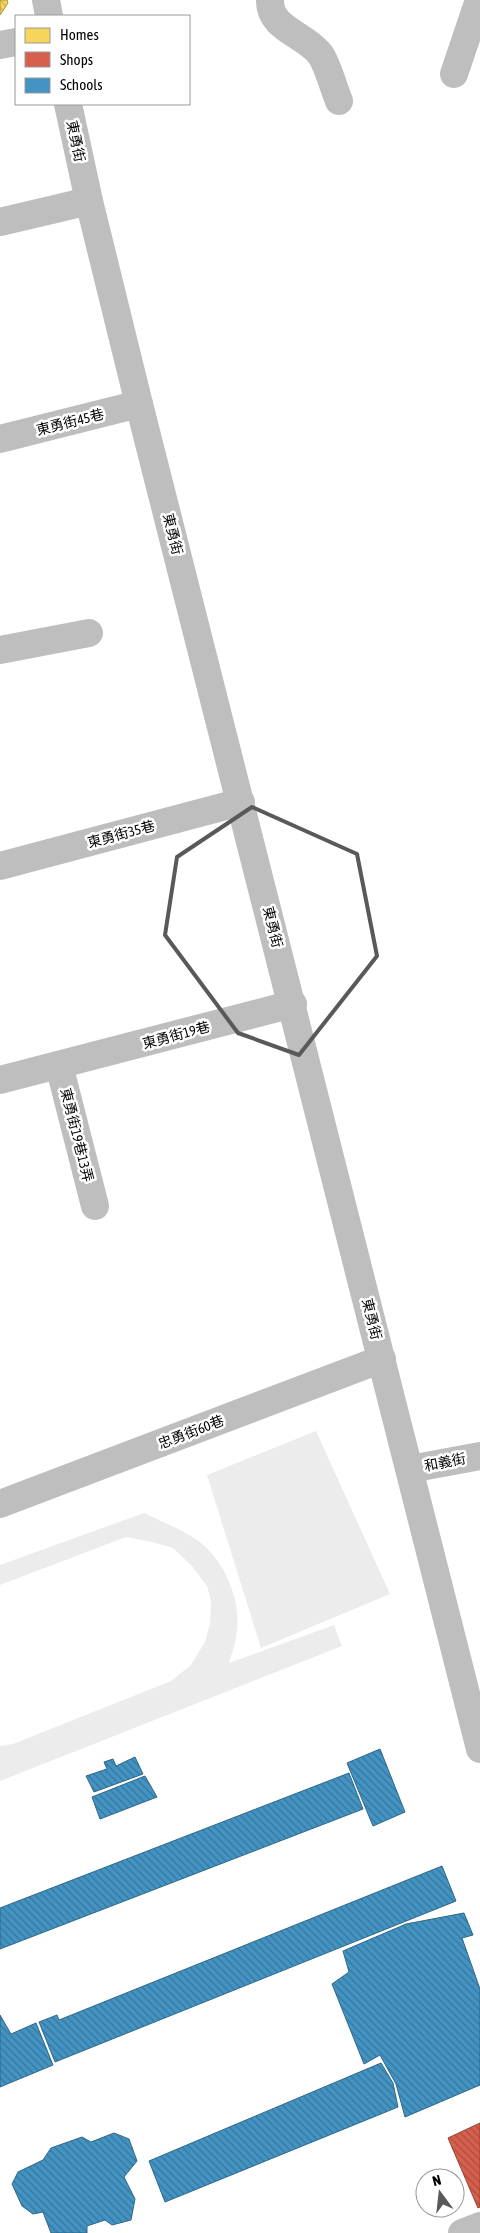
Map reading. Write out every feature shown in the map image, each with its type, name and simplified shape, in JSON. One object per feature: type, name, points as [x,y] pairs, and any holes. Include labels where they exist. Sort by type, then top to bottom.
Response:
[{"type":"street","points":[[46,0],[49,15]]},
{"type":"street","points":[[270,0],[270,9],[275,20],[320,54],[339,100]]},
{"type":"street","points":[[454,74],[479,0]]},
{"type":"street","points":[[0,45],[15,42]]},
{"type":"street","name":"東勇街","points":[[68,105],[89,201],[139,404],[293,1004],[480,1749]]},
{"type":"street","points":[[0,222],[89,201]]},
{"type":"street","name":"東勇街45巷","points":[[0,439],[139,404]]},
{"type":"street","points":[[0,650],[89,633]]},
{"type":"street","name":"東勇街35巷","points":[[0,866],[241,802]]},
{"type":"street","name":"東勇街19巷","points":[[0,1080],[293,1004]]},
{"type":"street","name":"東勇街19巷13弄","points":[[59,1065],[95,1206]]},
{"type":"street","name":"忠勇街60巷","points":[[0,1503],[382,1359]]},
{"type":"street","name":"和義街","points":[[410,1469],[480,1456]]},
{"type":"street","points":[[462,2233],[480,2226]]},
{"type":"highlighted area","points":[[252,807],[357,854],[377,956],[299,1055],[238,1033],[165,935],[177,857]]},
{"type":"shaded area","points":[[316,1431],[390,1594],[261,1648],[207,1475]]},
{"type":"shaded area","points":[[144,1513],[196,1539],[215,1558],[223,1570],[230,1583],[237,1610],[236,1637],[229,1663],[334,1625],[342,1646],[0,1781],[0,1746],[13,1744],[171,1681],[191,1665],[205,1642],[210,1623],[211,1601],[207,1586],[192,1566],[173,1548],[152,1542],[126,1537],[0,1585],[0,1565]]},
{"type":"building: Homes","points":[[0,0],[7,0],[8,3],[0,15]]},
{"type":"building: Shops","points":[[480,2123],[480,2207],[478,2208],[465,2178],[465,2168],[461,2168],[448,2138]]},
{"type":"building: Schools","points":[[380,1749],[405,1812],[373,1826],[347,1763]]},
{"type":"building: Schools","points":[[135,1757],[143,1774],[94,1792],[86,1776],[107,1769],[104,1762],[113,1759],[116,1766]]},
{"type":"building: Schools","points":[[349,1773],[363,1809],[0,1949],[0,1908]]},
{"type":"building: Schools","points":[[145,1776],[157,1797],[100,1819],[92,1797]]},
{"type":"building: Schools","points":[[442,1866],[456,1901],[55,2062],[39,2022],[57,2015],[59,2020]]},
{"type":"building: Schools","points":[[464,1913],[473,1935],[462,1938],[480,1989],[480,2085],[405,2117],[396,2084],[380,2055],[364,2064],[332,1984],[349,1972],[343,1951],[406,1924]]},
{"type":"building: Schools","points":[[0,2015],[11,2034],[36,2023],[53,2065],[0,2087]]},
{"type":"building: Schools","points":[[381,2063],[393,2083],[398,2107],[165,2202],[149,2161]]},
{"type":"building: Schools","points":[[114,2133],[129,2139],[137,2161],[124,2177],[135,2199],[131,2220],[112,2225],[105,2220],[87,2226],[87,2233],[51,2233],[43,2212],[33,2214],[22,2206],[12,2184],[18,2172],[43,2160],[51,2148],[82,2137],[91,2142]]}]
